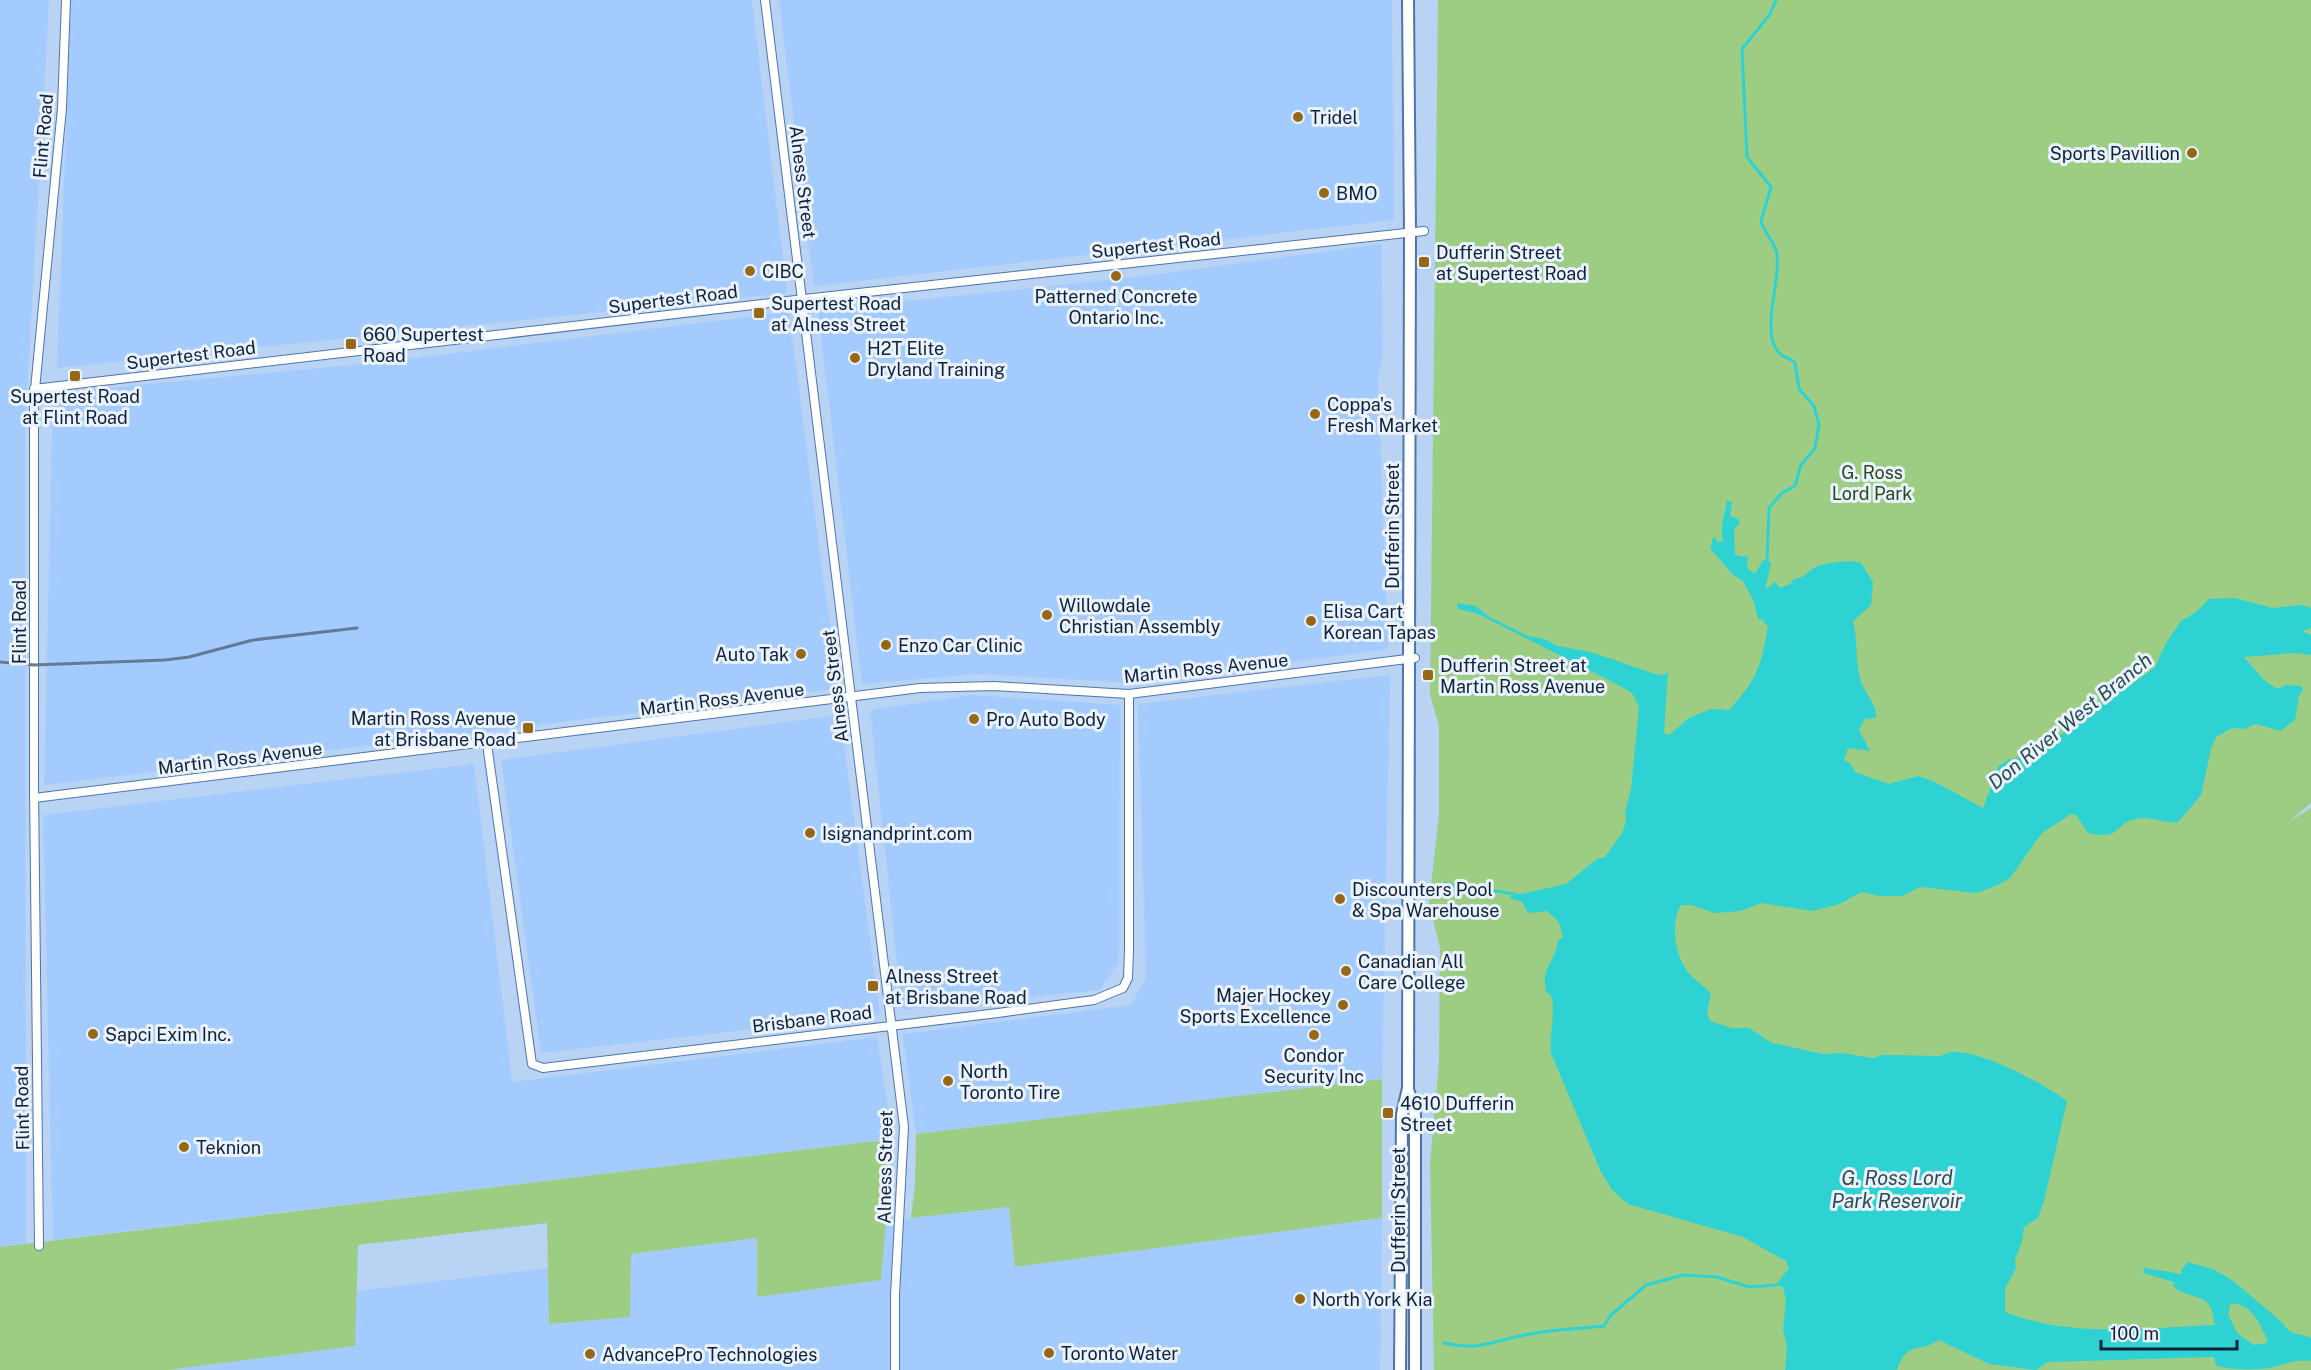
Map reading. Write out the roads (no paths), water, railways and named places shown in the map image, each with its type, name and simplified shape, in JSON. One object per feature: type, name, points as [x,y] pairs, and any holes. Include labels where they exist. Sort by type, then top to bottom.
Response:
[{"type":"main road","name":"Dufferin Street","points":[[1400,1370],[1402,1114],[1408,1088],[1412,659],[1408,0]]},
{"type":"main road","name":"Dufferin Street","points":[[1408,1088],[1415,1115],[1415,1370]]},
{"type":"street","name":"Flint Road","points":[[39,1246],[34,798],[34,389],[62,108],[66,0]]},
{"type":"street","name":"Alness Street","points":[[765,0],[804,299],[904,1126],[895,1295],[895,1370]]},
{"type":"street","name":"Supertest Road","points":[[34,389],[804,299],[1424,231]]},
{"type":"street","name":"Martin Ross Avenue","points":[[34,798],[487,744],[920,688],[960,686],[1129,694],[1412,659]]},
{"type":"street","name":"Brisbane Road","points":[[487,744],[532,1064],[543,1068],[1094,999],[1123,988],[1128,978],[1129,950],[1129,694]]},
{"type":"water","name":"G. Ross Lord Park Reservoir","points":[[1727,500],[1732,503],[1730,516],[1738,519],[1740,523],[1734,530],[1735,555],[1748,557],[1747,568],[1755,574],[1763,560],[1771,563],[1765,590],[1775,582],[1780,588],[1818,566],[1837,562],[1861,563],[1873,582],[1871,605],[1853,621],[1860,678],[1876,712],[1876,718],[1865,719],[1859,730],[1870,751],[1848,748],[1844,760],[1850,763],[1855,772],[1889,784],[1918,776],[1933,781],[1983,808],[1998,767],[2008,760],[2037,753],[2042,746],[2062,734],[2111,695],[2132,684],[2155,667],[2166,643],[2181,621],[2196,612],[2209,599],[2235,598],[2272,608],[2302,605],[2311,608],[2311,628],[2302,631],[2311,635],[2311,655],[2295,653],[2244,657],[2265,681],[2277,689],[2286,685],[2301,686],[2303,690],[2299,696],[2295,720],[2280,731],[2256,724],[2244,729],[2232,728],[2216,737],[2211,749],[2201,795],[2178,822],[2141,818],[2129,821],[2112,833],[2099,835],[2088,833],[2076,815],[2071,814],[2042,833],[2010,878],[1976,893],[1920,887],[1902,896],[1880,896],[1861,892],[1840,904],[1812,911],[1761,903],[1741,911],[1715,913],[1691,905],[1681,905],[1676,921],[1675,938],[1679,956],[1687,971],[1711,994],[1707,1011],[1710,1021],[1731,1028],[1749,1028],[1772,1043],[1823,1054],[1842,1053],[1872,1058],[1884,1055],[1941,1056],[1952,1052],[1967,1053],[1985,1058],[2023,1075],[2067,1101],[2044,1201],[2038,1218],[2024,1227],[2015,1260],[2016,1268],[2005,1289],[2005,1312],[2030,1320],[2082,1328],[2135,1329],[2215,1325],[2211,1308],[2206,1302],[2180,1291],[2172,1284],[2177,1283],[2143,1273],[2144,1268],[2182,1274],[2181,1270],[2188,1262],[2215,1270],[2232,1280],[2283,1323],[2288,1330],[2311,1338],[2311,1361],[2249,1369],[2216,1366],[2214,1357],[2048,1362],[2036,1370],[1989,1364],[1939,1340],[1909,1351],[1897,1370],[1785,1370],[1787,1346],[1783,1330],[1786,1300],[1783,1287],[1776,1285],[1789,1268],[1786,1261],[1743,1237],[1628,1204],[1612,1190],[1600,1170],[1551,1053],[1552,1001],[1551,995],[1546,992],[1545,976],[1558,941],[1563,937],[1559,922],[1547,911],[1528,913],[1522,902],[1510,898],[1566,884],[1597,859],[1605,857],[1622,833],[1631,789],[1639,707],[1632,693],[1620,686],[1476,613],[1458,609],[1457,603],[1476,606],[1488,616],[1528,636],[1544,639],[1558,646],[1591,652],[1655,674],[1663,675],[1668,672],[1664,733],[1669,735],[1689,718],[1711,709],[1729,710],[1752,681],[1763,652],[1768,627],[1763,620],[1758,619],[1754,602],[1743,581],[1732,574],[1710,548],[1714,535],[1717,542],[1723,542],[1722,526]],"holes":[[[2231,1303],[2238,1304],[2254,1315],[2267,1338],[2267,1343],[2254,1345],[2238,1334],[2228,1315]]]},
{"type":"waterway","points":[[1767,562],[1769,508],[1782,493],[1795,486],[1801,465],[1815,448],[1819,425],[1814,406],[1799,389],[1795,363],[1779,353],[1774,344],[1771,320],[1777,255],[1761,221],[1771,187],[1747,157],[1742,49],[1770,14],[1776,0]]},
{"type":"waterway","points":[[1445,883],[1472,893],[1497,891],[1518,895]]},
{"type":"waterway","points":[[1444,1343],[1468,1346],[1488,1344],[1539,1332],[1604,1326],[1611,1315],[1646,1285],[1683,1275],[1717,1277],[1749,1287],[1776,1285]]},
{"type":"railway","points":[[0,662],[34,665],[165,660],[189,657],[253,640],[357,628]]},
{"type":"place","name":"Tridel","points":[[1298,117]]},
{"type":"place","name":"Sports Pavillion","points":[[2192,153]]},
{"type":"place","name":"BMO","points":[[1324,193]]},
{"type":"place","name":"Dufferin Street at Supertest Road","points":[[1424,262]]},
{"type":"place","name":"CIBC","points":[[750,271]]},
{"type":"place","name":"Patterned Concrete Ontario Inc.","points":[[1116,276]]},
{"type":"place","name":"Supertest Road at Alness Street","points":[[759,313]]},
{"type":"place","name":"660 Supertest Road","points":[[351,344]]},
{"type":"place","name":"H2T Elite Dryland Training","points":[[855,358]]},
{"type":"place","name":"Supertest Road at Flint Road","points":[[75,376]]},
{"type":"place","name":"Coppa's Fresh Market","points":[[1315,414]]},
{"type":"place","name":"Willowdale Christian Assembly","points":[[1047,615]]},
{"type":"place","name":"Elisa Cart Korean Tapas","points":[[1311,621]]},
{"type":"place","name":"Enzo Car Clinic","points":[[886,645]]},
{"type":"place","name":"Auto Tak","points":[[801,654]]},
{"type":"place","name":"Dufferin Street at Martin Ross Avenue","points":[[1428,675]]},
{"type":"place","name":"Pro Auto Body","points":[[974,719]]},
{"type":"place","name":"Martin Ross Avenue at Brisbane Road","points":[[528,728]]},
{"type":"place","name":"Isignandprint.com","points":[[810,833]]},
{"type":"place","name":"Discounters Pool & Spa Warehouse","points":[[1340,899]]},
{"type":"place","name":"Canadian All Care College","points":[[1346,971]]},
{"type":"place","name":"Alness Street at Brisbane Road","points":[[873,986]]},
{"type":"place","name":"Majer Hockey Sports Excellence","points":[[1343,1005]]},
{"type":"place","name":"Sapci Exim Inc.","points":[[93,1034]]},
{"type":"place","name":"Condor Security Inc","points":[[1314,1035]]},
{"type":"place","name":"North Toronto Tire","points":[[948,1081]]},
{"type":"place","name":"4610 Dufferin Street","points":[[1388,1113]]},
{"type":"place","name":"Teknion","points":[[184,1147]]},
{"type":"place","name":"North York Kia","points":[[1300,1299]]},
{"type":"place","name":"Toronto Water","points":[[1049,1353]]},
{"type":"place","name":"AdvancePro Technologies","points":[[590,1354]]},
{"type":"park label","name":"G. Ross Lord Park","points":[[1872,482]]},
{"type":"water label","name":"Don River West Branch","points":[[2070,721]]}]
